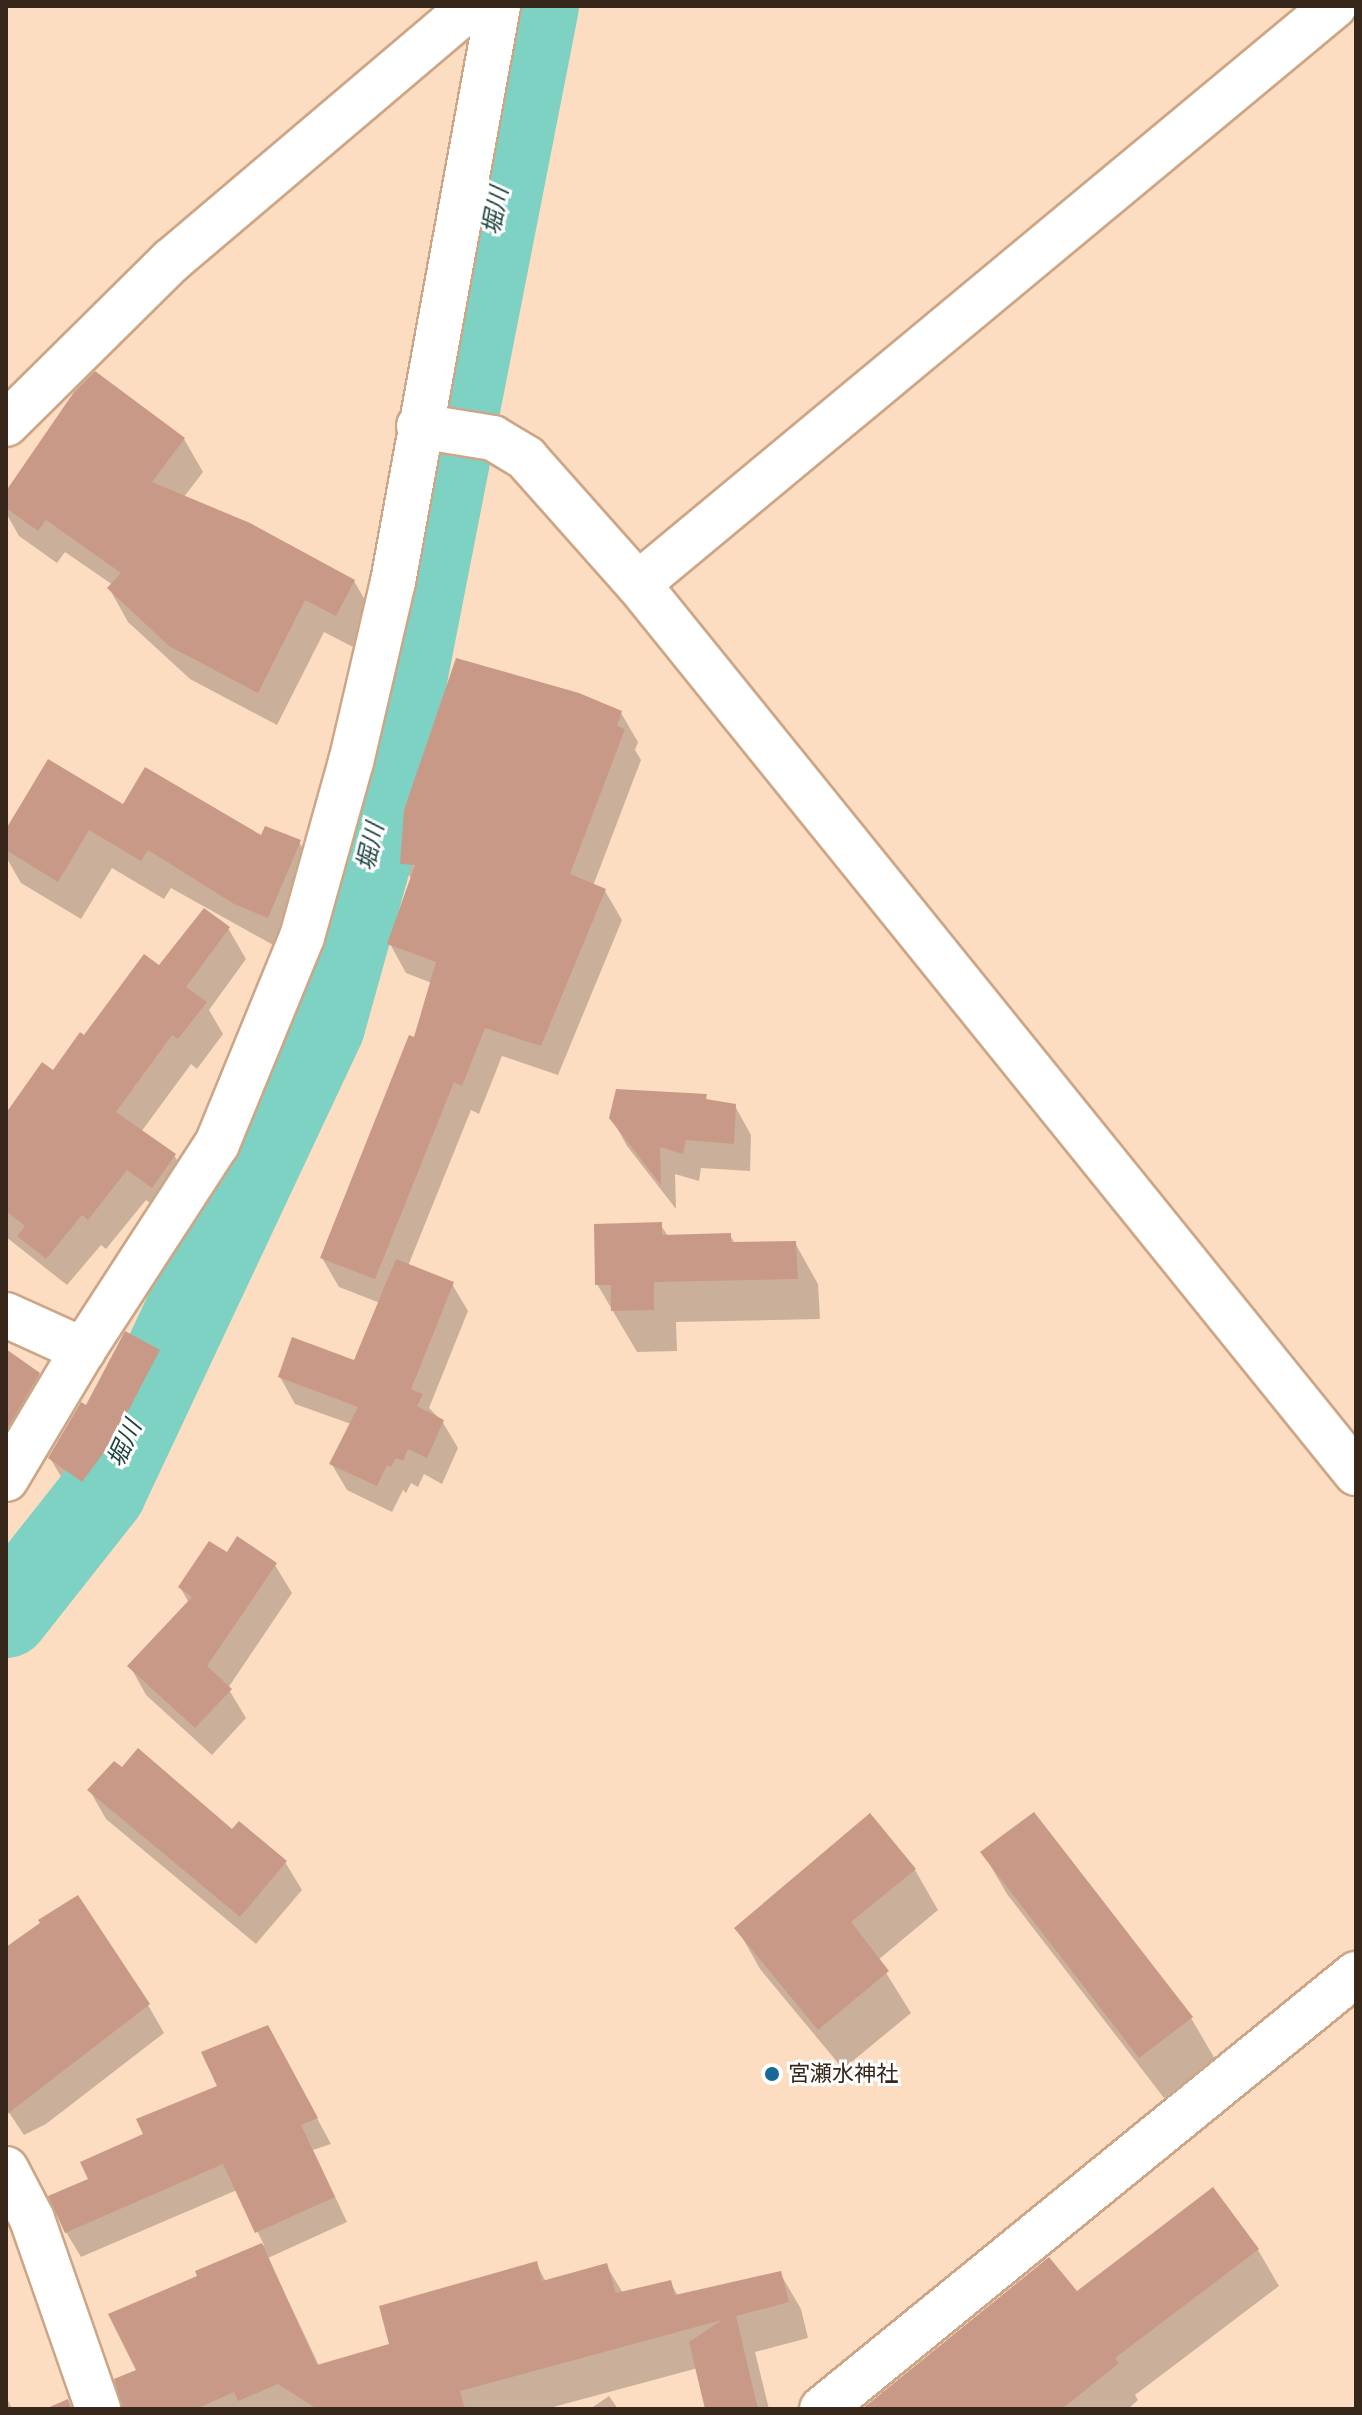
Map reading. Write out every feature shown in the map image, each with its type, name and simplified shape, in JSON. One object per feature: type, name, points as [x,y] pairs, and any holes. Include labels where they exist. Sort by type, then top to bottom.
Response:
[{"type":"street","points":[[6,424],[172,260],[472,6]]},
{"type":"street","points":[[6,1479],[83,1350],[217,1144],[302,937],[351,762],[426,427],[498,6]]},
{"type":"street","points":[[638,584],[1334,6]]},
{"type":"street","points":[[426,427],[493,438],[526,458],[638,584],[1356,1473]]},
{"type":"street","points":[[6,1315],[83,1350]]},
{"type":"street","points":[[822,2409],[1356,1974]]},
{"type":"street","points":[[6,2169],[32,2219],[98,2409]]},
{"type":"building","points":[[95,371],[185,438],[152,482],[250,523],[355,580],[336,616],[305,600],[258,693],[169,646],[107,588],[121,573],[46,520],[38,531],[6,508],[6,491],[74,392]]},
{"type":"building","points":[[456,658],[579,693],[622,711],[617,726],[625,729],[570,874],[606,889],[541,1046],[485,1028],[462,1086],[454,1082],[375,1279],[320,1258],[409,1035],[414,1037],[436,962],[387,944],[415,865],[400,864],[404,810]]},
{"type":"building","points":[[48,759],[123,804],[145,767],[261,835],[265,826],[301,840],[268,918],[234,904],[148,850],[141,861],[89,830],[58,882],[6,850],[6,829]]},
{"type":"building","points":[[204,908],[230,927],[186,987],[207,1002],[178,1039],[172,1035],[116,1112],[176,1154],[152,1188],[127,1170],[88,1220],[82,1215],[46,1259],[17,1236],[25,1226],[6,1211],[6,1113],[42,1062],[53,1070],[80,1032],[84,1035],[144,954],[159,965]]},
{"type":"building","points":[[616,1089],[707,1094],[706,1099],[736,1104],[734,1144],[686,1140],[683,1154],[660,1147],[661,1185],[609,1118]]},
{"type":"building","points":[[662,1222],[662,1235],[731,1233],[731,1242],[796,1241],[798,1279],[654,1282],[654,1310],[611,1311],[611,1285],[595,1285],[594,1224]]},
{"type":"building","points":[[396,1259],[454,1282],[411,1389],[423,1394],[417,1406],[444,1420],[427,1458],[408,1449],[403,1461],[396,1458],[391,1467],[387,1465],[377,1486],[329,1464],[358,1407],[278,1377],[292,1337],[354,1360]]},
{"type":"building","points":[[125,1331],[160,1350],[124,1419],[127,1421],[82,1482],[48,1458],[81,1402],[86,1405]]},
{"type":"building","points":[[6,1349],[40,1373],[7,1429],[6,1428]]},
{"type":"building","points":[[237,1536],[277,1563],[207,1666],[232,1689],[195,1728],[127,1666],[192,1597],[178,1587],[209,1541],[227,1552]]},
{"type":"building","points":[[138,1748],[232,1829],[239,1821],[287,1861],[240,1917],[87,1790],[114,1761],[122,1767]]},
{"type":"building","points":[[1034,1812],[1193,2017],[1139,2058],[980,1852]]},
{"type":"building","points":[[870,1813],[916,1869],[851,1922],[889,1971],[818,2030],[734,1928]]},
{"type":"building","points":[[78,1895],[150,2004],[6,2115],[6,1947],[40,1923],[38,1920]]},
{"type":"building","points":[[268,2025],[318,2118],[301,2125],[335,2197],[255,2233],[223,2164],[65,2233],[48,2196],[88,2179],[80,2162],[143,2134],[136,2119],[217,2086],[201,2052]]},
{"type":"building","points":[[1213,2187],[1259,2249],[1115,2358],[1119,2363],[1062,2409],[862,2409],[1049,2257],[1077,2291]]},
{"type":"building","points":[[262,2243],[317,2365],[389,2344],[379,2306],[537,2261],[542,2281],[607,2263],[616,2293],[671,2280],[675,2295],[781,2271],[789,2302],[736,2316],[758,2409],[705,2409],[689,2342],[722,2320],[460,2391],[465,2409],[317,2409],[278,2384],[238,2401],[234,2392],[196,2409],[122,2409],[114,2379],[136,2370],[108,2314],[197,2276],[195,2271]]},
{"type":"building","points":[[68,2399],[72,2409],[45,2409]]},
{"type":"waterway","name":"堀川","points":[[6,1615],[103,1492],[322,1026],[369,858],[536,6]]},
{"type":"place","name":"宮瀬水神社","points":[[772,2074]]}]
